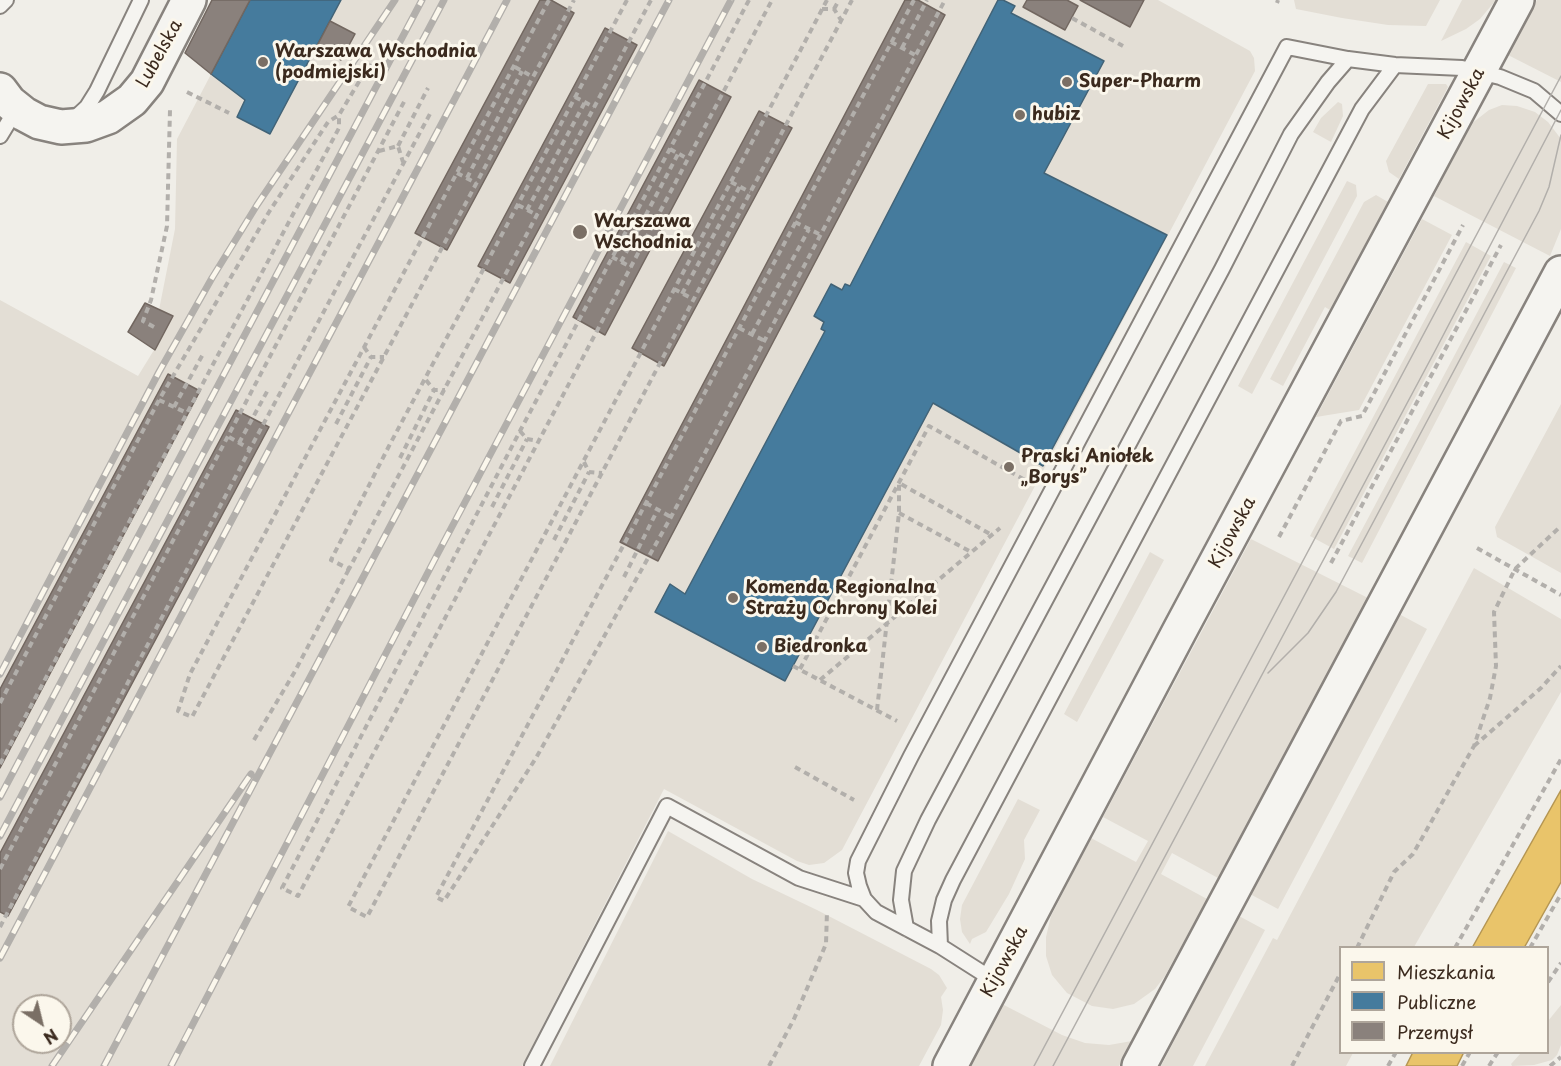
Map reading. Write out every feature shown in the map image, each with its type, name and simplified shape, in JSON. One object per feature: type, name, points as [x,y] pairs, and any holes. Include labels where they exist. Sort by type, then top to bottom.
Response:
[{"type":"street","name":"Lubelska","points":[[8,99],[39,122],[61,127],[86,125],[108,117],[132,100],[147,82],[189,0]]},
{"type":"street","name":"Kijowska","points":[[950,1066],[1517,0]]},
{"type":"street","points":[[1139,1066],[1561,273]]},
{"type":"lane","points":[[0,6],[6,0]]},
{"type":"lane","points":[[61,127],[75,119],[87,107],[141,0]]},
{"type":"lane","points":[[995,981],[940,946],[876,912],[864,899],[856,873],[858,861],[1287,47],[1348,59],[1395,65],[1446,66],[1479,72],[1522,85],[1561,114]]},
{"type":"lane","points":[[906,928],[901,900],[904,871],[928,820],[1292,134],[1328,82],[1348,59]]},
{"type":"lane","points":[[940,946],[939,921],[944,900],[953,880],[1362,109],[1395,65]]},
{"type":"lane","points":[[0,136],[8,99]]},
{"type":"lane","points":[[532,1066],[667,806],[799,878],[864,899]]},
{"type":"path","points":[[549,0],[190,674],[178,711],[192,717],[574,0]]},
{"type":"path","points":[[349,569],[331,560],[627,0]]},
{"type":"path","points":[[254,740],[294,673],[651,0]]},
{"type":"path","points":[[748,0],[520,430],[282,888],[298,896],[772,0]]},
{"type":"path","points":[[827,0],[348,907],[367,917],[852,0]]},
{"type":"path","points":[[834,9],[839,0]]},
{"type":"path","points":[[914,0],[436,897],[444,901],[536,758],[671,517],[945,0]]},
{"type":"path","points":[[902,48],[927,0]]},
{"type":"path","points":[[822,9],[834,9]]},
{"type":"path","points":[[834,9],[842,20]]},
{"type":"path","points":[[1072,18],[1123,46]]},
{"type":"path","points":[[891,42],[915,55]]},
{"type":"path","points":[[0,703],[159,400],[269,212],[328,122],[339,115],[372,60]]},
{"type":"path","points":[[515,67],[533,77]]},
{"type":"path","points":[[467,178],[522,71]]},
{"type":"path","points":[[403,163],[398,146],[428,88]]},
{"type":"path","points":[[187,92],[229,113]]},
{"type":"path","points":[[575,97],[594,107]]},
{"type":"path","points":[[0,869],[405,100]]},
{"type":"path","points":[[527,210],[585,102]]},
{"type":"path","points":[[154,327],[142,321],[151,300],[167,226],[170,110]]},
{"type":"path","points":[[0,927],[250,449],[431,112]]},
{"type":"path","points":[[0,764],[339,128],[339,115]]},
{"type":"path","points":[[379,151],[398,146]]},
{"type":"path","points":[[670,149],[688,159]]},
{"type":"path","points":[[621,262],[678,154]]},
{"type":"path","points":[[458,173],[476,183]]},
{"type":"path","points":[[731,182],[750,192]]},
{"type":"path","points":[[682,294],[740,186]]},
{"type":"path","points":[[518,205],[537,216]]},
{"type":"path","points":[[795,222],[819,234]]},
{"type":"path","points":[[1279,537],[1341,421],[1362,416],[1463,225]]},
{"type":"path","points":[[752,334],[809,229]]},
{"type":"path","points":[[1331,563],[1501,245]]},
{"type":"path","points":[[612,257],[631,267]]},
{"type":"path","points":[[674,289],[693,299]]},
{"type":"path","points":[[739,328],[763,340]]},
{"type":"path","points":[[364,347],[371,357]]},
{"type":"path","points":[[174,407],[203,354]]},
{"type":"path","points":[[371,357],[384,357]]},
{"type":"path","points":[[336,424],[371,357]]},
{"type":"path","points":[[426,380],[434,390]]},
{"type":"path","points":[[239,443],[269,388]]},
{"type":"path","points":[[434,390],[445,390]]},
{"type":"path","points":[[400,458],[434,390]]},
{"type":"path","points":[[159,400],[187,413]]},
{"type":"path","points":[[800,669],[929,426],[1026,480]]},
{"type":"path","points":[[520,430],[527,439],[539,441]]},
{"type":"path","points":[[229,437],[250,449]]},
{"type":"path","points":[[492,507],[527,439]]},
{"type":"path","points":[[902,461],[909,465]]},
{"type":"path","points":[[583,462],[589,472]]},
{"type":"path","points":[[589,472],[602,473]]},
{"type":"path","points":[[554,540],[589,472]]},
{"type":"path","points":[[877,710],[899,513],[899,483]]},
{"type":"path","points":[[899,483],[992,535]]},
{"type":"path","points":[[646,503],[671,517]]},
{"type":"path","points":[[624,577],[658,509]]},
{"type":"path","points":[[899,513],[971,552]]},
{"type":"path","points":[[1358,946],[1394,872],[1413,854],[1474,746],[1490,698],[1496,666],[1494,612],[1515,569],[1561,526]]},
{"type":"path","points":[[820,680],[1000,528]]},
{"type":"path","points":[[858,545],[864,548]]},
{"type":"path","points":[[1477,548],[1561,595]]},
{"type":"path","points":[[793,666],[897,721]]},
{"type":"path","points":[[1474,746],[1541,688],[1561,666]]},
{"type":"path","points":[[1456,946],[1561,759]]},
{"type":"path","points":[[795,767],[854,800]]},
{"type":"path","points":[[1531,946],[1561,894]]},
{"type":"path","points":[[1554,907],[1561,910]]},
{"type":"path","points":[[769,1066],[794,1019],[825,944],[827,911]]},
{"type":"path","points":[[1549,981],[1561,963]]},
{"type":"path","points":[[1292,1066],[1339,978]]},
{"type":"path","points":[[1550,1066],[1561,1057]]},
{"type":"shaded area","points":[[250,0],[1158,0],[1250,51],[1254,58],[1255,71],[842,850],[824,863],[809,865],[797,861],[664,789],[522,1066],[0,1066],[0,300],[138,376],[154,350],[159,310],[175,229],[177,139]]},
{"type":"shaded area","points":[[1294,0],[1440,0],[1426,26],[1388,25],[1296,9]]},
{"type":"shaded area","points":[[1462,0],[1496,0],[1480,19],[1466,29],[1441,41]]},
{"type":"shaded area","points":[[1537,0],[1561,0],[1561,82],[1508,55]]},
{"type":"shaded area","points":[[1428,84],[1446,84],[1448,87],[1399,179],[1389,172],[1386,161]]},
{"type":"shaded area","points":[[1338,102],[1342,104],[1343,116],[1331,142],[1313,132],[1321,118]]},
{"type":"shaded area","points":[[1502,105],[1517,106],[1535,112],[1548,122],[1561,139],[1561,229],[1550,256],[1434,196],[1471,124],[1489,110]]},
{"type":"shaded area","points":[[1347,181],[1356,185],[1357,196],[1252,394],[1238,386]]},
{"type":"shaded area","points":[[1376,195],[1388,202],[1330,310],[1325,307],[1283,386],[1270,379],[1364,202]]},
{"type":"shaded area","points":[[1422,219],[1452,235],[1359,410],[1316,417]]},
{"type":"shaded area","points":[[1466,242],[1491,256],[1334,549],[1310,536]]},
{"type":"shaded area","points":[[1504,262],[1516,268],[1362,563],[1348,556]]},
{"type":"shaded area","points":[[1561,404],[1561,573],[1497,537],[1495,527]]},
{"type":"shaded area","points":[[1251,539],[1368,598],[1218,878],[1172,853],[1161,874],[1207,899],[1165,976],[1155,989],[1134,1004],[1113,1009],[1092,1006],[1067,993],[1052,975],[1046,956],[1046,937],[1051,916],[1091,838],[1136,862],[1148,841],[1103,817]]},
{"type":"shaded area","points":[[1150,552],[1164,560],[1077,722],[1064,714]]},
{"type":"shaded area","points":[[1474,568],[1561,619],[1561,692],[1415,946],[1339,946],[1339,1054],[1352,1054],[1346,1066],[1205,1066],[1273,938],[1277,940]]},
{"type":"shaded area","points":[[1399,614],[1427,629],[1278,909],[1250,894]]},
{"type":"shaded area","points":[[1018,799],[1040,810],[1024,840],[1025,859],[1009,894],[986,932],[972,939],[970,944],[962,932],[960,919],[962,905]]},
{"type":"shaded area","points":[[668,831],[752,879],[817,910],[939,975],[947,988],[941,997],[943,1010],[941,1025],[919,1066],[550,1066]]},
{"type":"shaded area","points":[[1239,916],[1265,930],[1193,1066],[1161,1066]]},
{"type":"shaded area","points":[[1002,1004],[1062,1035],[1085,1043],[1109,1045],[1132,1041],[1119,1066],[969,1066]]},
{"type":"shaded area","points":[[1561,1005],[1561,1045],[1557,1055],[1552,1060],[1534,1065],[1512,1066],[1511,1064],[1520,1054],[1549,1054],[1549,1020]]},
{"type":"building: Mieszkania","points":[[1561,790],[1561,882],[1525,946],[1473,946]]},
{"type":"building: Mieszkania","points":[[1412,1054],[1463,1054],[1457,1066],[1406,1066]]},
{"type":"building: Publiczne","name":"Warszawa Wschodnia (podmiejski)","points":[[250,0],[341,0],[270,134],[237,117],[245,100],[211,74]]},
{"type":"building: Publiczne","points":[[998,0],[1015,6],[1011,13],[1104,61],[1044,173],[1167,235],[1043,466],[933,403],[785,681],[655,612],[670,584],[685,594],[825,331],[821,329],[824,322],[814,316],[831,284],[842,290],[845,284],[850,286]]},
{"type":"building: Przemysł","points":[[212,0],[250,0],[211,74],[185,53]]},
{"type":"building: Przemysł","points":[[540,0],[551,0],[574,13],[447,250],[415,233]]},
{"type":"building: Przemysł","points":[[905,0],[918,0],[945,15],[658,561],[620,542]]},
{"type":"building: Przemysł","points":[[1027,0],[1067,0],[1078,6],[1065,30],[1023,7]]},
{"type":"building: Przemysł","points":[[1080,0],[1144,0],[1130,27]]},
{"type":"building: Przemysł","points":[[330,21],[355,34],[341,60],[317,46]]},
{"type":"building: Przemysł","points":[[605,28],[637,45],[510,283],[478,266]]},
{"type":"building: Przemysł","points":[[699,80],[731,97],[605,335],[573,317]]},
{"type":"building: Przemysł","points":[[759,111],[792,128],[664,366],[632,348]]},
{"type":"building: Przemysł","points":[[145,303],[173,316],[155,350],[128,332]]},
{"type":"building: Przemysł","points":[[168,374],[200,391],[0,768],[0,689]]},
{"type":"building: Przemysł","points":[[236,410],[269,427],[8,916],[0,912],[0,853]]},
{"type":"tram line","points":[[1034,1066],[1561,76]]},
{"type":"tram line","points":[[1053,1066],[1561,110]]},
{"type":"tram line","points":[[1268,673],[1308,633],[1336,592],[1539,211],[1549,187],[1561,135]]},
{"type":"railway","points":[[0,674],[159,372],[212,278],[257,205],[395,0]]},
{"type":"railway","points":[[0,797],[422,0]]},
{"type":"railway","points":[[0,836],[444,0]]},
{"type":"railway","points":[[0,958],[507,0]]},
{"type":"railway","points":[[104,1066],[669,0]]},
{"type":"railway","points":[[171,1066],[437,555],[731,0]]},
{"type":"railway","points":[[52,1066],[251,774]]},
{"type":"place","name":"Warszawa Wschodnia (podmiejski)","points":[[263,62]]},
{"type":"place","name":"Super-Pharm","points":[[1067,82]]},
{"type":"place","name":"hubiz","points":[[1020,115]]},
{"type":"place","name":"Warszawa Wschodnia","points":[[580,232]]},
{"type":"place","name":"Praski Aniołek „Borys”","points":[[1009,467]]},
{"type":"place","name":"Komenda Regionalna Straży Ochrony Kolei","points":[[733,598]]},
{"type":"place","name":"Biedronka","points":[[762,647]]}]
